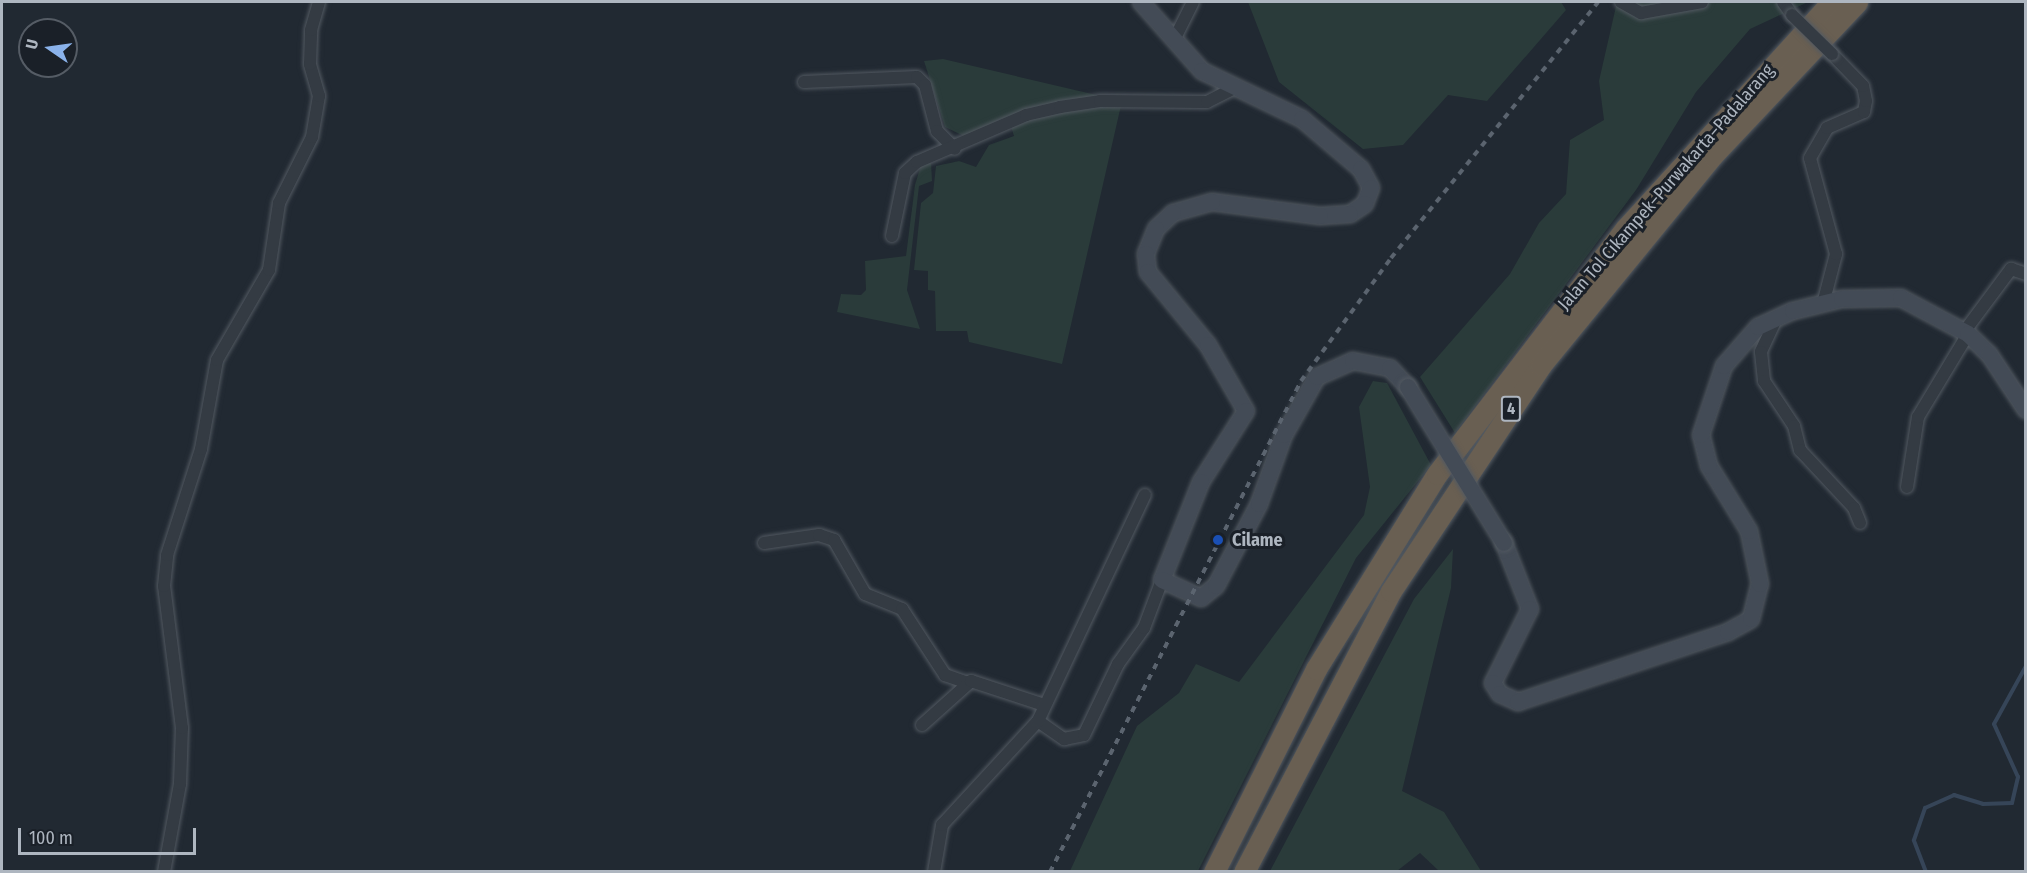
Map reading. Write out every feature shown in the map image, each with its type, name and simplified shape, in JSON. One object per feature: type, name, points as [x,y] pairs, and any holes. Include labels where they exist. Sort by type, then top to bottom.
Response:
[{"type":"highway","name":"Jalan Tol Cikampek–Purwakarta–Padalarang","points":[[1214,872],[1316,669],[1437,474],[1626,228],[1832,2]]},
{"type":"highway","name":"Jalan Tol Cikampek–Purwakarta–Padalarang","points":[[1244,872],[1391,591],[1541,364],[1713,155],[1857,2]]},
{"type":"street","points":[[164,872],[180,784],[182,728],[164,586],[167,555],[201,449],[217,360],[268,270],[279,203],[312,137],[319,96],[310,64],[311,30],[319,2]]},
{"type":"street","points":[[1038,721],[1065,739],[1084,735],[1118,664],[1144,628],[1201,482],[1246,411],[1208,345],[1148,272],[1146,254],[1156,229],[1173,213],[1201,203],[1339,216],[1357,210],[1371,193],[1361,169],[1313,127],[1234,88],[1197,66],[1175,38],[1141,2]]},
{"type":"street","points":[[1175,38],[1193,2]]},
{"type":"street","points":[[1621,2],[1641,13],[1702,2]]},
{"type":"street","points":[[1783,2],[1792,15],[1832,54],[1866,93],[1864,112],[1827,128],[1810,158],[1836,254],[1823,304]]},
{"type":"street","points":[[804,82],[917,77],[925,85],[937,131],[955,148]]},
{"type":"street","points":[[892,236],[909,167],[1026,116],[1060,107],[1100,101],[1207,102],[1234,88]]},
{"type":"street","points":[[1907,487],[1918,417],[1966,333],[2011,269],[2025,274]]},
{"type":"street","points":[[1162,580],[1201,598],[1216,586],[1259,504],[1284,435],[1317,377],[1353,361],[1390,368],[1408,387],[1504,543],[1530,609],[1495,677],[1496,690],[1510,701],[1546,696],[1747,623],[1759,592],[1757,561],[1743,515],[1709,466],[1701,435],[1724,366],[1758,327],[1778,316],[1823,304],[1901,298],[1966,333],[1989,354],[2025,410]]},
{"type":"street","points":[[1778,316],[1761,352],[1764,381],[1794,426],[1800,450],[1848,501],[1860,523]]},
{"type":"street","points":[[934,872],[942,825],[1038,721],[1044,705],[1082,636],[1145,495]]},
{"type":"street","points":[[764,543],[819,536],[834,540],[865,594],[902,609],[945,675],[1044,705]]},
{"type":"street","points":[[922,725],[968,683]]},
{"type":"shaded area","points":[[1248,2],[1561,2],[1566,10],[1487,101],[1448,95],[1403,145],[1363,149],[1279,82]]},
{"type":"shaded area","points":[[1617,2],[1808,2],[1750,29],[1696,92],[1636,190],[1455,433],[1420,377],[1510,274],[1539,223],[1566,194],[1570,140],[1604,120],[1599,81]]},
{"type":"shaded area","points":[[943,59],[1122,101],[1062,364],[969,342],[967,331],[936,331],[935,291],[928,290],[928,271],[914,270],[921,203],[933,193],[936,166],[959,161],[976,167],[989,145],[1014,136],[1010,123],[966,137],[945,127],[924,61]]},
{"type":"shaded area","points":[[931,161],[932,181],[919,186],[907,290],[920,329],[837,312],[841,294],[861,295],[866,290],[865,261],[906,256],[915,185],[921,165]]},
{"type":"shaded area","points":[[1373,381],[1387,383],[1431,465],[1356,558],[1198,871],[1070,871],[1137,726],[1179,693],[1196,664],[1239,682],[1364,515],[1370,487],[1359,407]]},
{"type":"shaded area","points":[[1453,549],[1451,588],[1402,791],[1444,812],[1481,871],[1439,871],[1420,853],[1397,871],[1270,871],[1414,599]]},
{"type":"waterway","points":[[1926,872],[1914,840],[1925,808],[1954,795],[1983,804],[2012,803],[2018,777],[1994,724],[2026,666]]},
{"type":"railway","points":[[1050,872],[1301,381],[1391,258],[1598,2]]},
{"type":"place","name":"Cilame","points":[[1218,540]]}]
